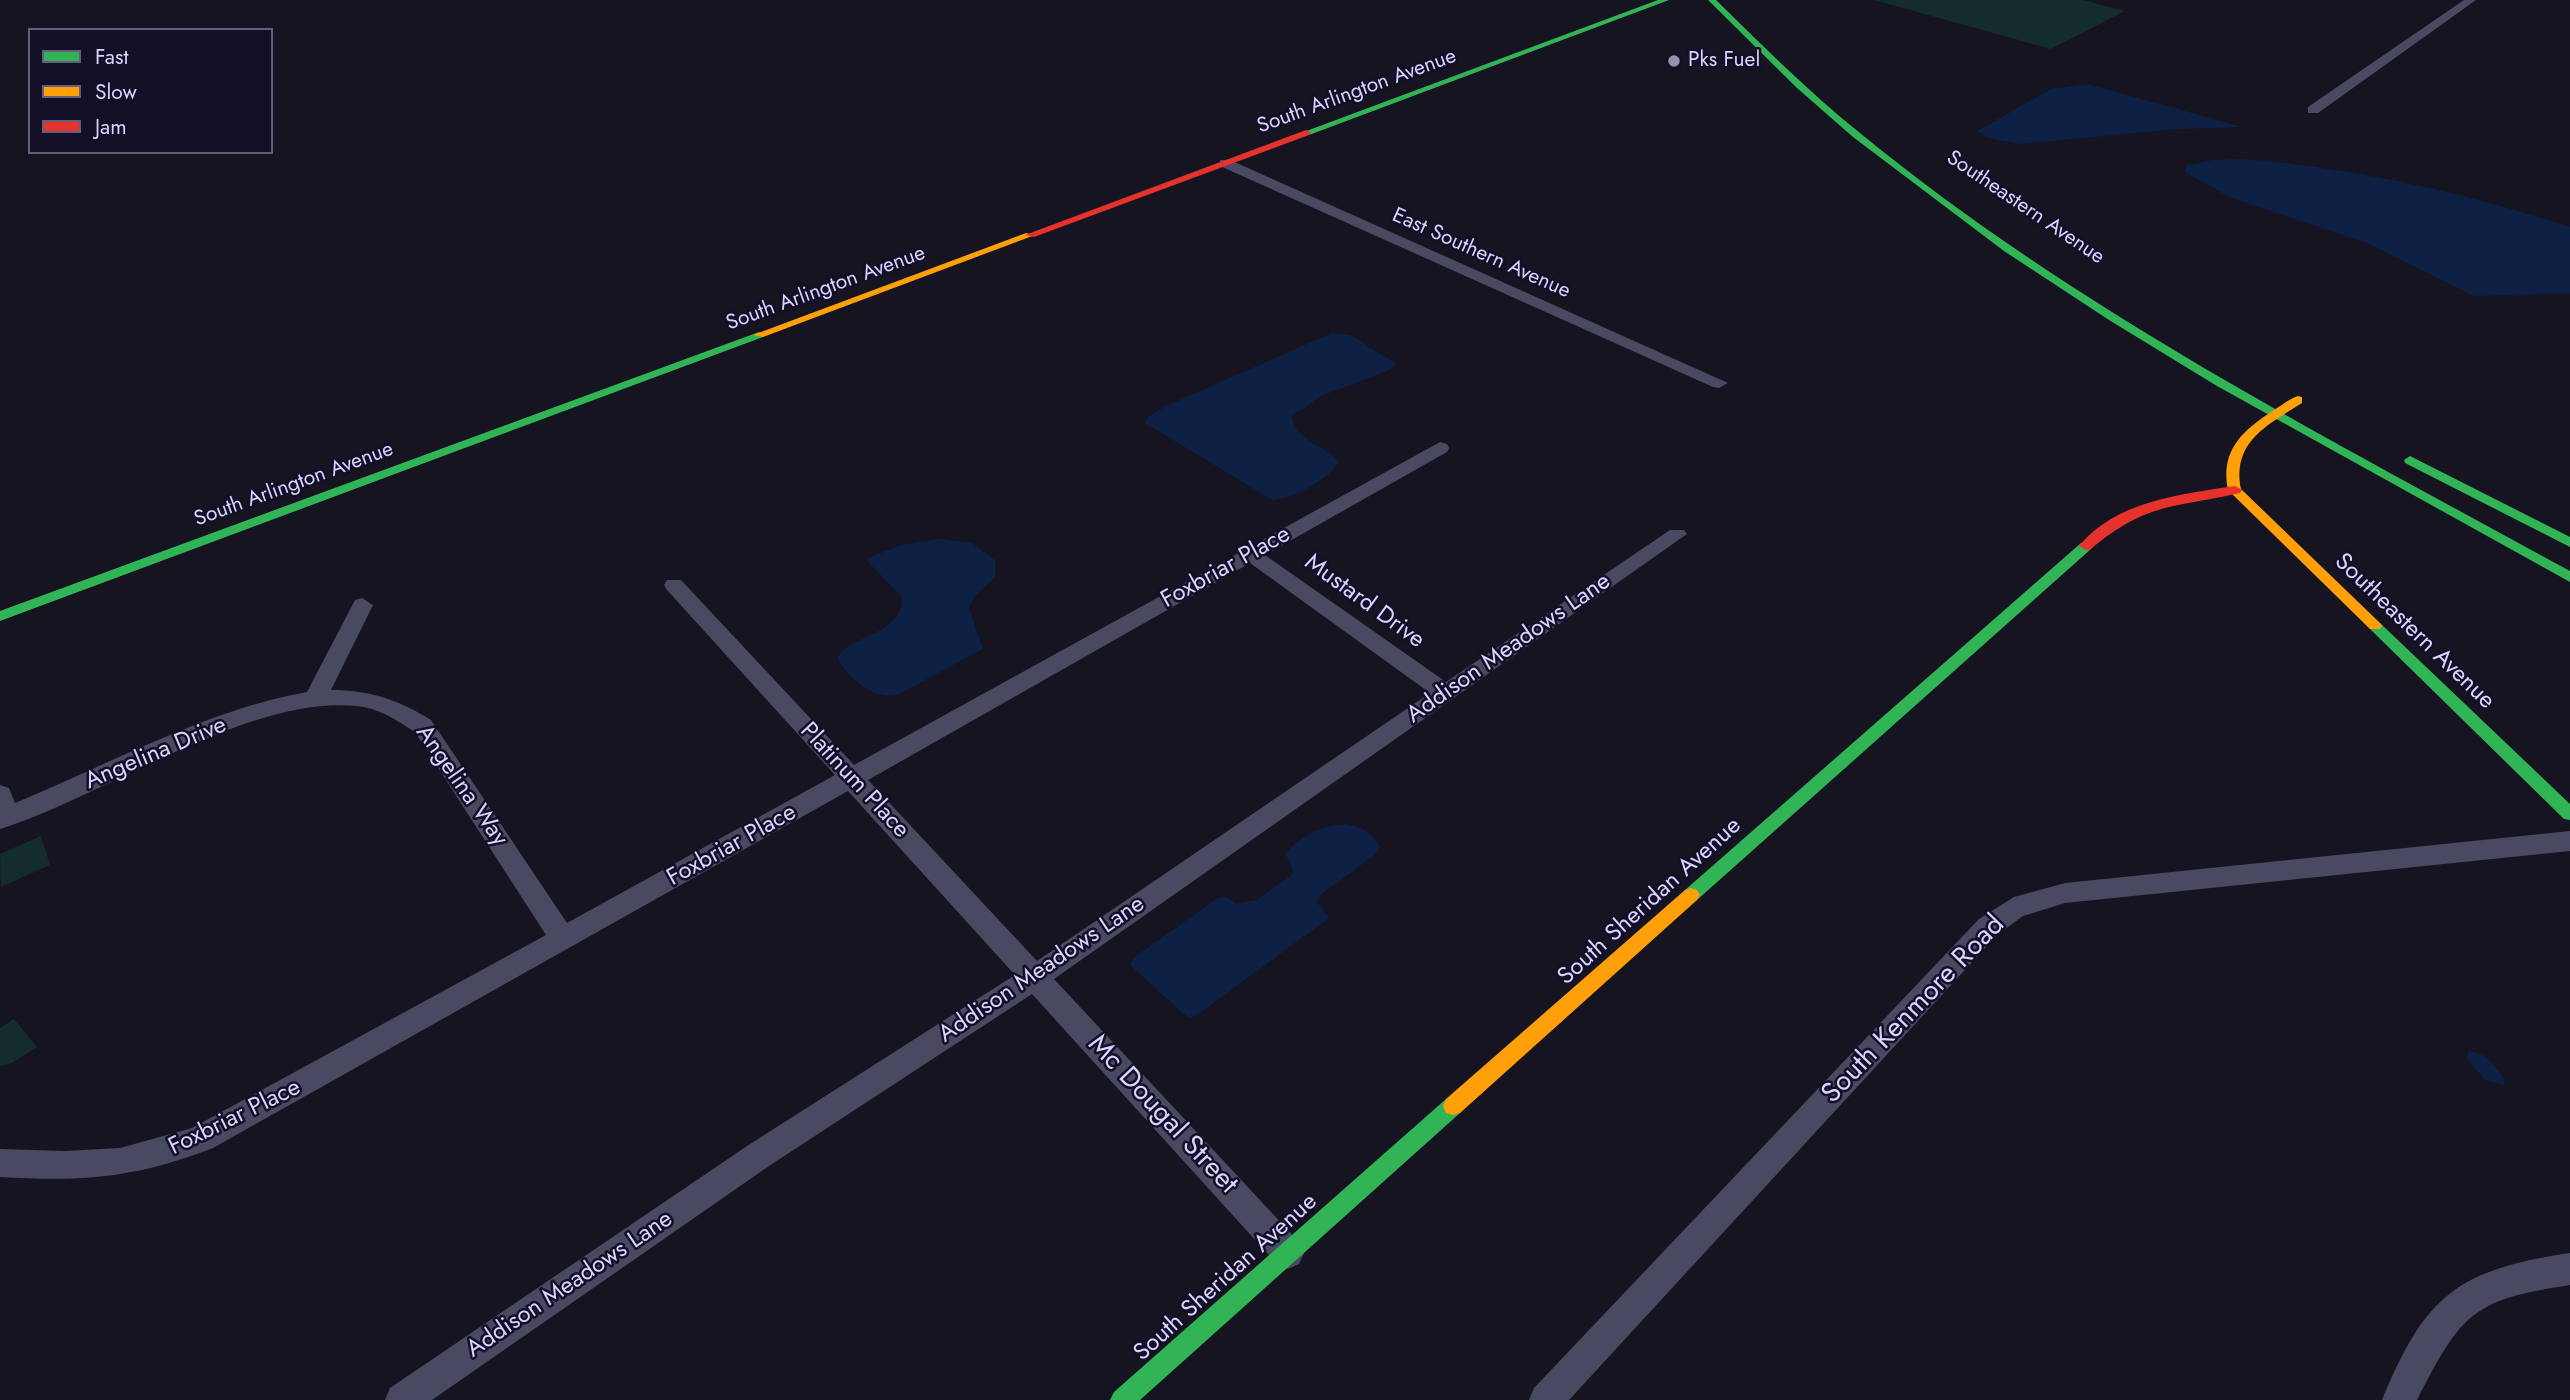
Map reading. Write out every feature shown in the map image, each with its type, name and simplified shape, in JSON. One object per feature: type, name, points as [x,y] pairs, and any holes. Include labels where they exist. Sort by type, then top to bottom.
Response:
[{"type":"main road","name":"South Arlington Avenue","points":[[0,617],[1665,0]]},
{"type":"main road","name":"Southeastern Avenue","points":[[1712,0],[1825,109],[1922,187],[2085,300],[2276,415],[2570,577]]},
{"type":"main road","points":[[1733,0],[1839,101],[1896,146]]},
{"type":"main road","points":[[2235,490],[2230,466],[2235,454],[2276,415],[2303,403],[2279,389]]},
{"type":"main road","points":[[2399,454],[2570,543]]},
{"type":"main road","name":"Southeastern Avenue","points":[[2235,490],[2570,814]]},
{"type":"main road","name":"South Sheridan Avenue","points":[[1122,1400],[2107,527],[2160,501],[2235,490]]},
{"type":"street","points":[[2313,110],[2471,0]]},
{"type":"street","name":"East Southern Avenue","points":[[1225,163],[1719,383]]},
{"type":"street","name":"Foxbriar Place","points":[[0,1163],[101,1166],[158,1155],[193,1143],[234,1123],[1440,448]]},
{"type":"street","name":"Addison Meadows Lane","points":[[402,1400],[758,1156],[1035,977],[1677,534]]},
{"type":"street","name":"Mustard Drive","points":[[1251,554],[1446,693]]},
{"type":"street","name":"Platinum Place","points":[[674,585],[1035,977]]},
{"type":"street","points":[[315,700],[362,605]]},
{"type":"street","name":"Angelina Way","points":[[315,700],[356,699],[383,703],[405,712],[423,726],[564,940]]},
{"type":"street","name":"Angelina Drive","points":[[2,811],[233,720],[272,708],[315,700]]},
{"type":"street","name":"South Kenmore Road","points":[[1546,1400],[1987,927],[2013,908],[2065,893],[2570,841]]},
{"type":"street","name":"Mc Dougal Street","points":[[1035,977],[1289,1253]]},
{"type":"street","points":[[2399,1400],[2437,1327],[2470,1295],[2516,1276],[2570,1269]]},
{"type":"green space","points":[[1874,0],[2083,0],[2125,11],[2051,49]]},
{"type":"green space","points":[[41,836],[50,865],[1,887],[0,854]]},
{"type":"green space","points":[[14,1019],[37,1047],[12,1063],[0,1066],[0,1028]]},
{"type":"water","points":[[2087,84],[2240,127],[2178,129],[2019,144],[1989,138],[1977,131],[2051,89]]},
{"type":"water","points":[[2245,159],[2329,169],[2410,184],[2490,203],[2570,227],[2570,294],[2474,296],[2367,243],[2229,197],[2185,172],[2186,166],[2212,160]]},
{"type":"water","points":[[1332,333],[1350,335],[1397,364],[1389,370],[1321,396],[1292,416],[1299,432],[1339,462],[1327,476],[1300,492],[1272,500],[1145,423],[1148,417],[1166,406]]},
{"type":"water","points":[[941,539],[972,543],[995,560],[995,577],[974,597],[969,608],[983,649],[899,694],[872,692],[856,681],[838,659],[840,653],[848,647],[889,625],[901,608],[902,597],[868,562],[868,558],[901,545]]},
{"type":"water","points":[[1347,824],[1366,831],[1380,847],[1376,854],[1319,896],[1317,902],[1329,918],[1197,1015],[1190,1018],[1184,1014],[1130,965],[1133,958],[1216,899],[1225,896],[1236,904],[1256,900],[1292,875],[1293,869],[1285,853],[1292,847],[1321,829]]},
{"type":"water","points":[[2469,1051],[2481,1054],[2490,1061],[2505,1079],[2504,1085],[2485,1080],[2466,1057]]},
{"type":"traffic: fast","points":[[1306,133],[1665,0]]},
{"type":"traffic: fast","points":[[1712,0],[1837,119],[1956,212],[2113,318],[2276,415]]},
{"type":"traffic: fast","points":[[0,616],[759,335]]},
{"type":"traffic: fast","points":[[2276,415],[2570,577]]},
{"type":"traffic: fast","points":[[2410,460],[2570,543]]},
{"type":"traffic: fast","points":[[1691,895],[2086,546]]},
{"type":"traffic: fast","points":[[2375,626],[2570,814]]},
{"type":"traffic: fast","points":[[1122,1400],[1453,1106]]},
{"type":"traffic: slow","points":[[759,335],[1030,235]]},
{"type":"traffic: slow","points":[[2298,400],[2259,426],[2239,447],[2233,460],[2235,490],[2375,626]]},
{"type":"traffic: slow","points":[[1453,1106],[1691,895]]},
{"type":"traffic: jam","points":[[1030,235],[1306,133]]},
{"type":"traffic: jam","points":[[2086,546],[2104,531],[2138,511],[2192,496],[2235,490]]},
{"type":"place","name":"Pks Fuel","points":[[1674,61]]}]
